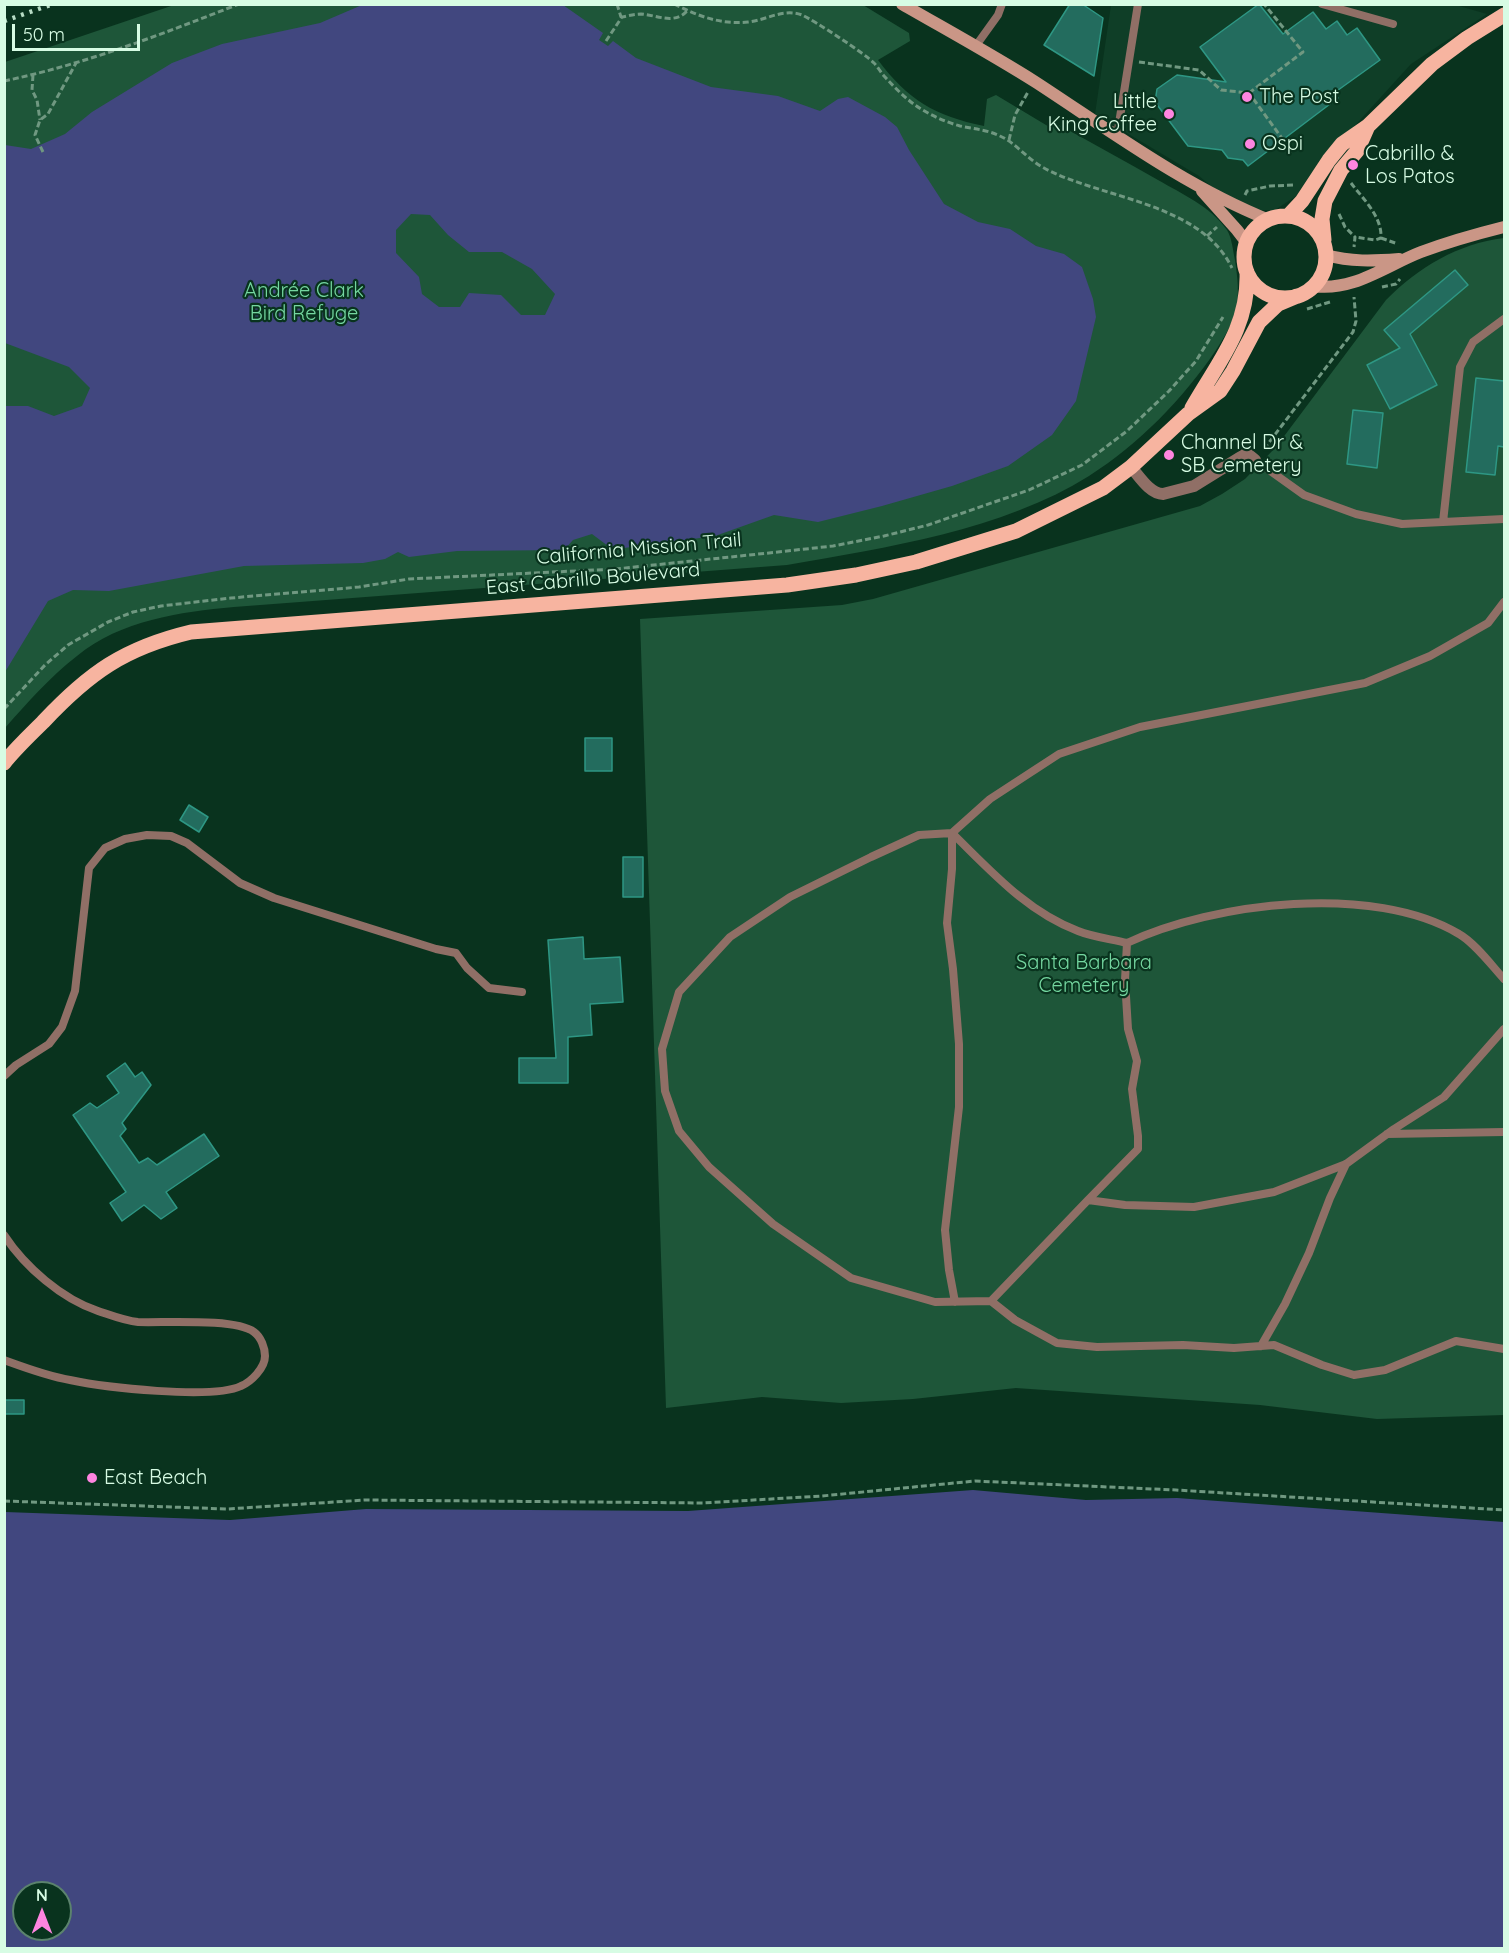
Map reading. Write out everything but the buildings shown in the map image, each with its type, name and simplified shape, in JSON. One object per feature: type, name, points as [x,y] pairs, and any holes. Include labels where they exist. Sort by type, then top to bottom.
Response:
[{"type":"main road","points":[[902,4],[1034,81],[1199,188],[1269,220]]},
{"type":"main road","points":[[1288,216],[1302,201],[1342,144],[1368,126],[1432,64],[1467,38],[1504,15]]},
{"type":"main road","points":[[1368,126],[1357,151],[1341,170],[1325,201],[1322,219],[1325,250],[1325,267],[1313,286],[1297,296],[1273,296],[1240,272],[1246,243],[1253,231],[1269,220],[1288,216],[1313,227],[1320,235],[1325,250],[1343,260],[1367,262],[1407,258]]},
{"type":"main road","points":[[1199,188],[1238,230],[1246,243]]},
{"type":"main road","points":[[1313,286],[1326,288],[1368,278],[1407,258],[1446,243],[1504,227]]},
{"type":"main road","name":"East Cabrillo Boulevard","points":[[1188,414],[1236,333],[1247,292],[1240,272]]},
{"type":"main road","name":"East Cabrillo Boulevard","points":[[4,763],[70,693],[95,673],[144,646],[168,638],[203,631],[787,585],[856,575],[916,562],[1016,531],[1103,488],[1131,467],[1188,414],[1220,391],[1259,322],[1278,304],[1297,296]]},
{"type":"street","points":[[1131,467],[1152,491],[1163,494],[1194,486],[1244,455],[1259,455]]},
{"type":"lane","points":[[975,46],[998,15],[1002,4]]},
{"type":"lane","points":[[1116,136],[1138,4]]},
{"type":"lane","points":[[1322,4],[1393,24]]},
{"type":"lane","points":[[1443,522],[1460,367],[1473,342],[1504,319]]},
{"type":"lane","points":[[1259,455],[1304,495],[1356,514],[1402,524],[1504,519]]},
{"type":"lane","points":[[1504,603],[1488,623],[1430,656],[1365,683],[1140,727],[1059,754],[990,799],[952,833],[919,835],[871,856],[790,897],[730,937],[679,992],[662,1049],[664,1091],[679,1131],[709,1167],[772,1224],[851,1278],[935,1302],[991,1301],[1015,1320],[1057,1343],[1097,1347],[1183,1345],[1234,1348],[1274,1345],[1322,1365],[1354,1375],[1385,1370],[1456,1341],[1504,1349]]},
{"type":"lane","points":[[952,833],[1036,911],[1078,931],[1127,943],[1146,934],[1200,917],[1253,907],[1301,904],[1369,905],[1429,918],[1461,935],[1504,979]]},
{"type":"lane","points":[[952,833],[952,869],[947,923],[959,1044],[959,1107],[945,1230],[948,1270],[955,1302]]},
{"type":"lane","points":[[4,1076],[16,1065],[50,1044],[62,1026],[75,991],[89,868],[105,848],[125,839],[147,834],[171,837],[187,843],[240,884],[274,898],[436,949],[456,953],[467,968],[489,988],[522,992]]},
{"type":"lane","points":[[991,1301],[1138,1149],[1132,1089],[1137,1061],[1128,1029],[1125,980],[1127,943]]},
{"type":"lane","points":[[1088,1200],[1125,1205],[1194,1207],[1274,1192],[1346,1164],[1444,1097],[1504,1029]]},
{"type":"lane","points":[[1387,1134],[1504,1132]]},
{"type":"lane","points":[[1261,1346],[1285,1304],[1309,1253],[1329,1198],[1346,1164]]},
{"type":"lane","points":[[4,1235],[40,1276],[68,1296],[96,1310],[135,1321],[223,1324],[246,1328],[255,1333],[262,1343],[266,1357],[258,1373],[240,1387],[214,1392],[154,1391],[70,1380],[4,1360]]},
{"type":"path","points":[[4,81],[76,63],[239,4]]},
{"type":"path","points":[[617,4],[622,17]]},
{"type":"path","points":[[674,4],[713,21],[732,23],[751,22],[780,13],[801,15],[874,62],[900,92],[917,106],[958,126],[989,132],[1008,140],[1023,155],[1044,168],[1183,221],[1208,236],[1240,272]]},
{"type":"path","points":[[1129,61],[1199,70],[1221,90],[1249,93],[1303,52],[1264,4]]},
{"type":"path","points":[[606,40],[622,17],[643,14],[667,19],[682,16],[688,11]]},
{"type":"path","points":[[40,120],[48,114],[62,92],[76,63]]},
{"type":"path","points":[[33,75],[32,90],[37,100],[40,120],[35,135],[43,152]]},
{"type":"path","points":[[1008,140],[1015,115],[1034,81]]},
{"type":"path","points":[[1249,93],[1292,152]]},
{"type":"path","points":[[1338,212],[1346,227],[1355,237],[1375,240],[1381,238],[1382,229],[1379,221],[1348,179],[1344,187]]},
{"type":"path","points":[[1241,202],[1246,191],[1299,184]]},
{"type":"path","points":[[1352,254],[1355,237]]},
{"type":"path","points":[[1375,289],[1396,284]]},
{"type":"path","points":[[1259,455],[1353,332],[1356,321],[1356,301],[1352,289]]},
{"type":"path","points":[[1306,310],[1333,301]]},
{"type":"path","name":"California Mission Trail","points":[[4,709],[45,665],[68,645],[116,619],[133,612],[161,606],[359,587],[409,579],[616,569],[778,552],[833,546],[928,525],[1029,490],[1082,465],[1127,431],[1196,361],[1228,308]]},
{"type":"path","points":[[4,1501],[227,1509],[365,1500],[704,1503],[822,1496],[975,1481],[1176,1490],[1504,1510]]},
{"type":"shaded area","points":[[1452,4],[1487,14],[1411,64],[1310,175],[1296,196],[1275,210],[1251,210],[1228,200],[1199,176],[1095,114],[1111,5]]},
{"type":"green space","name":"Andrée Clark Bird Refuge","points":[[174,5],[863,5],[909,33],[910,41],[878,60],[900,86],[924,104],[951,117],[984,126],[987,99],[996,95],[1051,128],[1059,125],[1204,207],[1227,230],[1230,237],[1238,286],[1234,317],[1224,338],[1189,386],[1159,419],[1125,450],[1089,476],[1055,495],[981,523],[903,544],[787,565],[234,607],[172,615],[132,626],[94,644],[57,673],[5,728],[5,62]]},
{"type":"green space","name":"Santa Barbara Cemetery","points":[[1504,238],[1504,1415],[1377,1419],[1260,1405],[1016,1388],[913,1399],[841,1403],[762,1397],[666,1408],[640,619],[842,605],[873,599],[1200,506],[1245,479],[1276,447],[1386,300],[1399,288],[1425,267],[1440,259],[1470,246]]},
{"type":"water","name":"Andrée Clark Bird Refuge","points":[[362,5],[563,5],[603,33],[599,40],[608,46],[613,41],[636,58],[711,87],[778,96],[820,111],[838,99],[848,97],[885,117],[897,127],[944,204],[978,222],[1010,229],[1036,246],[1064,254],[1082,267],[1093,299],[1096,317],[1076,401],[1052,435],[1008,466],[952,486],[818,522],[774,515],[715,536],[624,548],[608,546],[592,534],[573,540],[564,550],[457,551],[409,557],[398,552],[385,559],[363,563],[244,566],[109,591],[73,590],[48,601],[5,672],[5,406],[28,406],[54,416],[82,406],[90,388],[69,367],[5,343],[5,145],[31,149],[65,134],[92,112],[172,63],[222,44],[320,23]],"holes":[[[411,214],[430,215],[448,235],[469,252],[502,252],[532,269],[555,294],[545,315],[521,315],[501,295],[469,293],[460,307],[439,307],[422,294],[419,277],[396,253],[396,230]]]},
{"type":"water","points":[[973,1490],[1086,1500],[1177,1498],[1504,1522],[1504,1948],[5,1948],[5,1512],[230,1520],[366,1509],[688,1511]]},
{"type":"railway","points":[[4,21],[53,4]]},
{"type":"place","name":"The Post","points":[[1247,97]]},
{"type":"place","name":"Little King Coffee","points":[[1169,114]]},
{"type":"place","name":"Ospi","points":[[1250,144]]},
{"type":"place","name":"Cabrillo & Los Patos","points":[[1353,165]]},
{"type":"place","name":"Channel Dr & SB Cemetery","points":[[1169,455]]},
{"type":"place","name":"East Beach","points":[[92,1478]]}]
